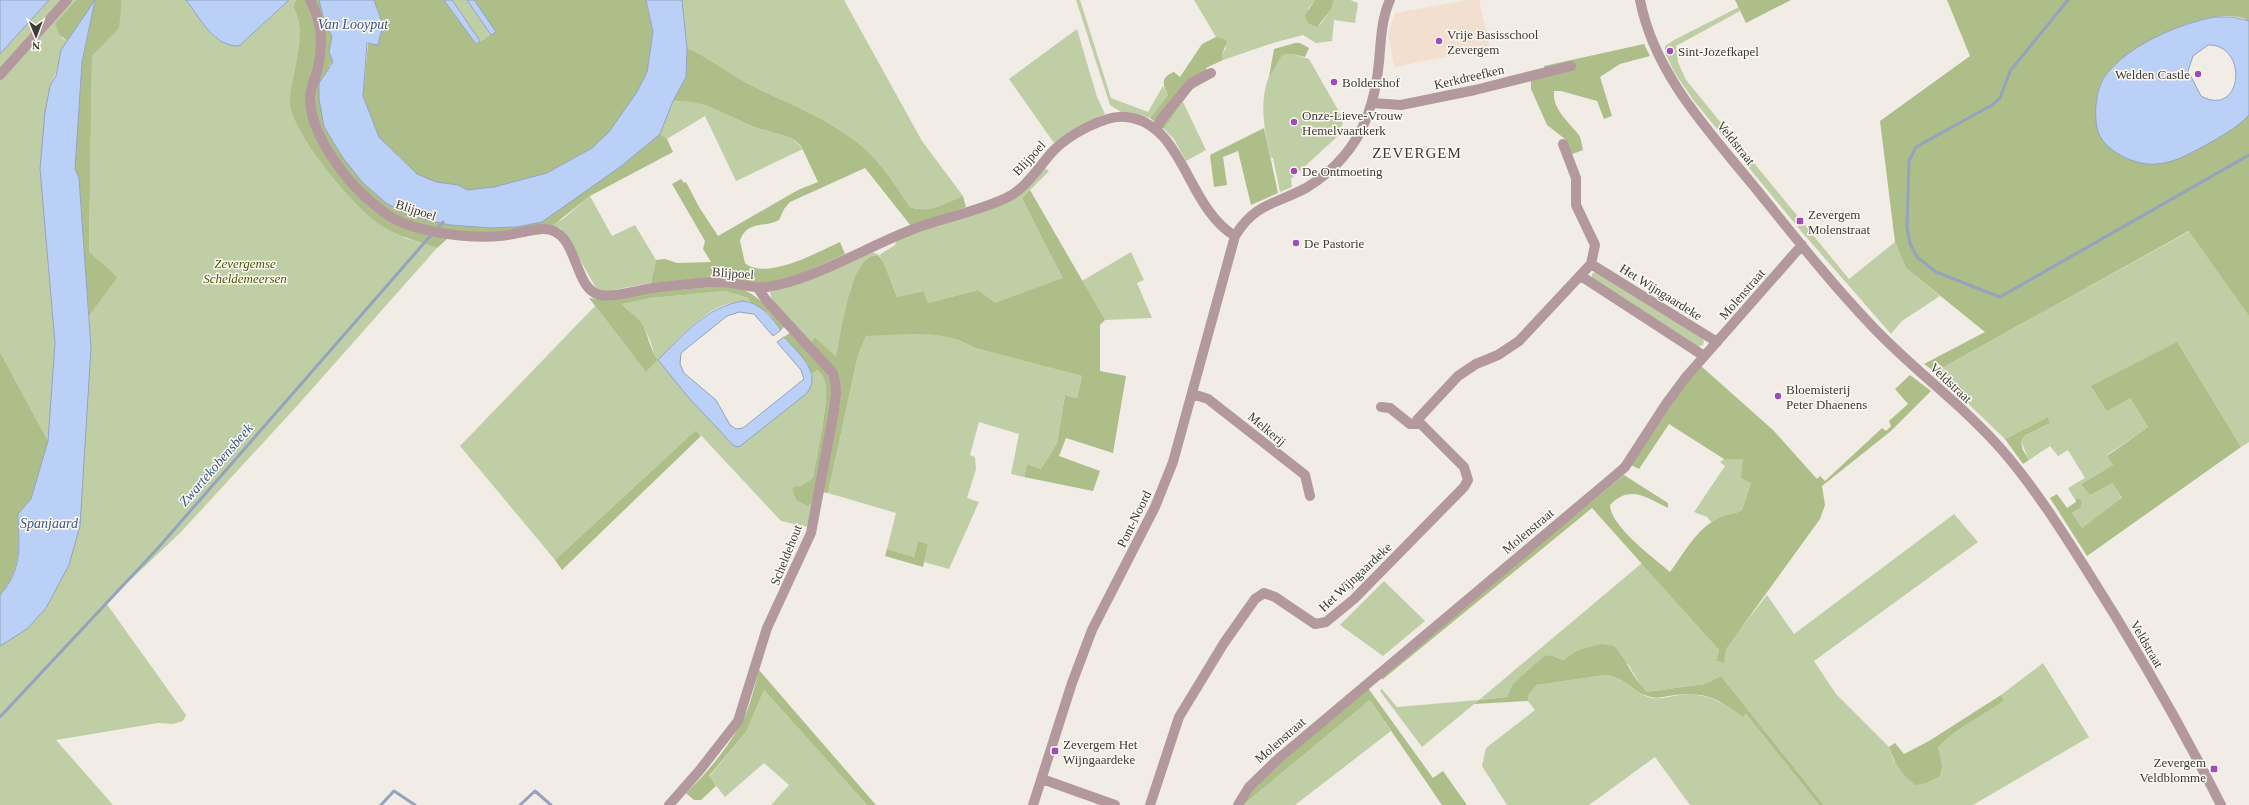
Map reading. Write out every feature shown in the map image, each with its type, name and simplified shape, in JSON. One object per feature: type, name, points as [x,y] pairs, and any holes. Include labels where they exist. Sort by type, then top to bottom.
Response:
[{"type":"street","points":[[0,74],[67,0]]},
{"type":"street","name":"Blijpoel","points":[[310,0],[320,25],[322,43],[310,94],[312,111],[329,152],[349,181],[386,214],[415,226],[447,233],[497,237],[543,229],[557,231],[565,240],[587,286],[594,294],[605,296],[652,287],[722,282],[758,288],[797,280],[914,229],[1009,197],[1025,183],[1057,147],[1096,122],[1125,116],[1146,122],[1157,129],[1171,143],[1187,176],[1211,215],[1222,227],[1235,236]]},
{"type":"street","name":"Pont-Noord","points":[[1032,805],[1042,779],[1072,683],[1092,630],[1156,507],[1173,462],[1235,236],[1247,218],[1261,208],[1306,188],[1332,168],[1356,140],[1372,103],[1377,81],[1383,19],[1390,0]]},
{"type":"street","name":"Veldstraat","points":[[1640,0],[1643,16],[1654,46],[1679,93],[1802,245],[1871,326],[1959,407],[2000,448],[2030,485],[2124,629],[2187,738],[2221,805]]},
{"type":"street","name":"Kerkdreefken","points":[[1372,103],[1407,104],[1475,90],[1571,66]]},
{"type":"street","points":[[1157,129],[1160,121],[1191,83],[1211,73]]},
{"type":"street","points":[[1420,424],[1417,420],[1458,376],[1476,364],[1498,355],[1519,341],[1591,264],[1595,245],[1576,205],[1576,178],[1563,144]]},
{"type":"street","name":"Molenstraat","points":[[1238,805],[1249,787],[1278,759],[1625,467],[1666,404],[1704,356],[1802,245]]},
{"type":"street","name":"Het Wijngaardeke","points":[[1591,264],[1717,342]]},
{"type":"street","points":[[1581,276],[1704,356]]},
{"type":"street","name":"Scheldehout","points":[[669,805],[727,738],[744,708],[767,628],[811,533],[833,416],[836,393],[833,373],[766,300],[758,288]]},
{"type":"street","name":"Melkerij","points":[[1192,394],[1208,399],[1305,475],[1310,496]]},
{"type":"street","name":"Het Wijngaardeke","points":[[1150,805],[1179,718],[1224,643],[1255,599],[1264,593],[1275,597],[1315,624],[1326,622],[1359,594],[1464,487],[1468,480],[1464,467],[1420,424],[1410,424],[1390,408],[1381,407]]},
{"type":"street","points":[[1042,779],[1116,805]]},
{"type":"shaded area","name":"Vrije Basisschool Zevergem","points":[[1469,0],[1479,0],[1490,48],[1394,67],[1388,33],[1395,13]]},
{"type":"green space","points":[[49,0],[76,0],[55,23],[63,39],[67,41],[50,86],[40,169],[55,343],[48,441],[0,352],[0,54]]},
{"type":"green space","points":[[76,0],[122,0],[119,28],[92,56],[89,251],[117,278],[89,316],[79,178],[75,169],[82,62],[95,1],[67,41],[59,34],[55,23]]},
{"type":"green space","name":"Zevergemse Scheldemeersen","points":[[122,0],[186,0],[214,37],[239,46],[289,0],[296,0],[293,7],[300,29],[300,41],[290,101],[405,238],[437,248],[297,406],[180,533],[106,603],[186,715],[183,721],[173,724],[158,723],[56,740],[113,805],[0,805],[0,646],[27,629],[46,608],[69,565],[91,348],[89,316],[116,278],[89,251],[92,56],[118,28]]},
{"type":"green space","points":[[296,0],[319,0],[325,24],[332,36],[329,52],[333,62],[329,66],[410,216],[450,225],[620,167],[660,134],[667,139],[673,152],[590,196],[542,234],[504,240],[447,239],[437,248],[390,231],[365,213],[323,165],[299,129],[292,113],[290,100],[291,89],[300,41],[298,18],[293,7]]},
{"type":"green space","points":[[374,0],[444,0],[476,44],[495,32],[474,0],[646,0],[653,32],[647,72],[637,92],[609,132],[592,148],[547,173],[494,187],[467,190],[458,185],[436,182],[417,174],[379,137],[363,96],[368,43],[378,45],[383,25]]},
{"type":"green space","points":[[452,0],[467,0],[491,35],[480,41]]},
{"type":"green space","points":[[682,0],[844,0],[922,141],[963,196],[937,207],[917,209],[910,207],[887,173],[873,157],[846,134],[821,119],[745,82],[687,48]]},
{"type":"green space","points":[[1076,0],[1080,0],[1111,98],[1148,112],[1163,86],[1168,95],[1150,118],[1121,112],[1110,105]]},
{"type":"green space","points":[[1194,0],[1315,0],[1308,9],[1320,25],[1331,10],[1334,0],[1350,0],[1358,3],[1355,23],[1334,20],[1332,41],[1316,43],[1303,35],[1273,43],[1223,60],[1222,54],[1226,48],[1223,38],[1216,37]]},
{"type":"green space","points":[[1315,0],[1334,0],[1331,10],[1317,27],[1308,23],[1305,15]]},
{"type":"green space","points":[[1735,0],[1791,0],[1746,23]]},
{"type":"green space","points":[[1947,0],[2249,0],[2249,21],[2234,16],[2215,17],[2194,22],[2172,30],[2131,53],[2116,65],[2102,82],[2097,97],[2096,118],[2225,134],[2249,115],[2249,316],[2189,231],[1935,372],[1924,364],[1985,332],[1906,268],[1895,242],[1880,121],[1970,56]]},
{"type":"green space","points":[[1739,7],[1740,11],[1676,46],[1678,62],[1686,80],[1849,279],[1895,242],[1906,268],[1940,296],[1902,321],[1891,334],[1801,231],[1694,101],[1674,72],[1665,52],[1665,46]]},
{"type":"green space","points":[[1077,29],[1097,97],[1105,114],[1054,143],[1009,79]]},
{"type":"green space","points":[[1216,37],[1223,38],[1227,42],[1222,54],[1223,60],[1206,68],[1210,79],[1191,90],[1164,129],[1150,118],[1168,95],[1164,84],[1165,79],[1174,72],[1180,77],[1202,44]]},
{"type":"green space","points":[[1300,43],[1309,48],[1305,57],[1292,54],[1282,55],[1269,77],[1274,49]]},
{"type":"green space","points":[[1644,44],[1650,56],[1620,64],[1600,77],[1612,116],[1604,119],[1597,101],[1561,91],[1554,91],[1554,98],[1558,109],[1579,135],[1581,140],[1583,150],[1570,155],[1565,139],[1547,125],[1531,89],[1531,81],[1546,76],[1544,66]]},
{"type":"green space","points":[[687,48],[745,82],[821,119],[846,134],[873,157],[887,173],[910,207],[923,209],[937,207],[963,196],[966,207],[911,226],[865,168],[790,202],[784,209],[779,220],[752,227],[743,234],[740,241],[745,263],[754,268],[766,269],[792,263],[840,242],[845,254],[799,275],[766,283],[700,281],[651,283],[656,260],[665,259],[677,263],[711,262],[703,249],[705,241],[672,184],[681,179],[684,183],[686,182],[699,207],[718,236],[798,190],[818,182],[801,146],[792,138],[754,127],[708,106],[691,102],[673,101],[686,77]]},
{"type":"green space","points":[[1292,54],[1309,59],[1341,115],[1343,124],[1336,134],[1338,136],[1291,179],[1292,187],[1280,192],[1273,158],[1271,158],[1265,131],[1263,105],[1268,79],[1274,67],[1282,55]]},
{"type":"green space","points":[[673,101],[691,102],[708,106],[754,127],[792,138],[803,149],[736,181],[705,116],[667,139],[660,134]]},
{"type":"green space","points":[[1183,102],[1206,150],[1186,161],[1174,139],[1164,129]]},
{"type":"green space","points":[[1264,128],[1278,193],[1251,205],[1238,151],[1223,157],[1227,185],[1214,187],[1210,155]]},
{"type":"green space","points":[[1043,167],[1049,171],[1022,198],[1064,278],[995,304],[978,290],[928,303],[922,291],[897,297],[883,261],[879,255],[895,245],[897,239],[989,208]]},
{"type":"green space","points":[[1030,190],[1105,320],[1100,325],[1100,371],[1126,376],[1113,453],[1066,438],[1059,456],[1100,471],[1093,491],[1024,477],[1027,464],[1041,469],[1057,443],[1065,395],[1077,398],[1082,376],[975,348],[949,338],[936,335],[908,334],[866,336],[858,355],[828,493],[822,492],[839,388],[811,343],[815,337],[836,357],[843,320],[851,290],[855,277],[861,266],[868,258],[878,255],[883,261],[897,297],[923,291],[928,303],[978,290],[995,303],[1063,278],[1022,198]]},
{"type":"green space","points":[[590,196],[612,236],[635,225],[656,260],[651,283],[602,292],[597,290],[565,233],[560,228],[549,226],[563,219]]},
{"type":"green space","points":[[2190,231],[2249,316],[2249,442],[2241,447],[2177,343],[2130,398],[2148,427],[2107,455],[2113,465],[2081,484],[2112,483],[2122,499],[2082,528],[2072,513],[2080,508],[2068,488],[2085,478],[2068,450],[2058,456],[2050,446],[2029,460],[2021,441],[2024,436],[2050,423],[2048,417],[2005,439],[1935,372]]},
{"type":"green space","points":[[870,251],[879,255],[867,258],[851,288],[836,358],[815,337],[811,343],[787,319],[772,299],[770,292]]},
{"type":"green space","points":[[1131,252],[1144,280],[1137,283],[1152,318],[1105,320],[1082,281]]},
{"type":"green space","points":[[1595,272],[1599,273],[1702,338],[1704,341],[1703,345],[1697,347],[1592,279],[1592,274]]},
{"type":"green space","points":[[727,286],[746,291],[753,295],[760,300],[785,326],[781,330],[768,313],[750,302],[748,298],[725,291],[651,298],[622,304],[640,321],[658,360],[646,372],[589,298],[606,300],[664,291]]},
{"type":"green space","points":[[725,291],[748,298],[750,302],[736,302],[723,305],[699,320],[687,330],[658,360],[644,328],[634,315],[622,304],[651,298]]},
{"type":"green space","points":[[595,306],[646,372],[658,360],[734,446],[767,424],[812,378],[812,374],[817,370],[820,373],[825,383],[826,402],[813,478],[792,490],[796,500],[813,501],[808,527],[781,521],[696,430],[555,560],[460,446]]},
{"type":"green space","points":[[791,332],[827,371],[834,393],[815,499],[808,506],[796,500],[792,490],[794,487],[801,486],[813,478],[822,429],[826,391],[825,381],[821,374],[817,370],[812,374],[807,363],[784,337]]},
{"type":"green space","points":[[902,333],[931,334],[958,340],[975,348],[1082,376],[1077,398],[1065,395],[1057,443],[1041,469],[1027,464],[1024,477],[1011,474],[1019,434],[979,422],[970,455],[975,457],[976,469],[967,498],[979,502],[949,569],[924,562],[928,544],[918,541],[914,557],[887,549],[896,513],[828,493],[858,355],[866,336]]},
{"type":"green space","points":[[2177,342],[2241,447],[2087,556],[2050,498],[2057,494],[2067,508],[2076,502],[2076,499],[2080,499],[2082,502],[2080,508],[2072,513],[2082,528],[2122,498],[2112,483],[2090,495],[2081,484],[2113,465],[2107,456],[2148,427],[2130,398],[2107,411],[2091,386]]},
{"type":"green space","points":[[0,352],[48,441],[31,499],[18,514],[19,547],[16,566],[12,576],[0,595]]},
{"type":"green space","points":[[1701,366],[1773,430],[1817,479],[1820,476],[1825,481],[1882,428],[1886,431],[1891,426],[1889,421],[1908,404],[1895,389],[1910,375],[1931,391],[1891,431],[1822,486],[1825,505],[1820,519],[1726,649],[1724,663],[1716,660],[1719,650],[1592,508],[1382,680],[1381,675],[1624,475],[1668,503],[1668,508],[1646,497],[1632,494],[1625,495],[1617,499],[1610,505],[1612,514],[1617,523],[1625,532],[1670,572],[1697,535],[1704,528],[1719,518],[1742,510],[1751,483],[1741,478],[1743,459],[1724,459],[1669,424],[1639,469],[1631,465],[1687,381]]},
{"type":"green space","points":[[2048,417],[2050,423],[2024,436],[2021,441],[2023,450],[2029,460],[2023,464],[2005,439]]},
{"type":"green space","points":[[696,430],[701,436],[562,570],[555,560]]},
{"type":"green space","points":[[1724,459],[1743,459],[1751,483],[1742,510],[1712,523],[1707,517],[1694,512],[1725,466],[1720,462]]},
{"type":"green space","points":[[1954,514],[1978,542],[1814,661],[1836,694],[1889,747],[1894,761],[1939,753],[1938,747],[1955,732],[2004,701],[2001,695],[2043,663],[2089,737],[1973,805],[1824,805],[1721,676],[1705,684],[1647,692],[1641,686],[1628,664],[1568,657],[1563,660],[1550,655],[1512,685],[1507,697],[1479,700],[1642,563],[1719,650],[1716,660],[1767,595],[1794,634]]},
{"type":"green space","points":[[918,541],[928,544],[923,567],[885,556],[887,549],[914,557]]},
{"type":"green space","points":[[1384,581],[1425,621],[1383,656],[1340,625]]},
{"type":"green space","points":[[1602,644],[1614,646],[1647,692],[1705,684],[1721,676],[1824,805],[1819,805],[1746,714],[1743,717],[1712,698],[1695,694],[1685,694],[1654,698],[1644,695],[1612,676],[1605,675],[1537,685],[1529,694],[1528,701],[1474,704],[1479,700],[1507,697],[1512,685],[1543,657],[1550,655],[1563,660],[1579,650]]},
{"type":"green space","points":[[759,670],[876,805],[867,805],[764,690],[746,732],[709,776],[716,786],[701,800],[694,800],[686,793],[716,761],[735,734],[746,712]]},
{"type":"green space","points":[[1605,675],[1619,679],[1645,696],[1652,698],[1661,698],[1681,694],[1700,695],[1746,714],[1819,805],[1690,805],[1655,757],[1589,805],[1507,805],[1482,766],[1486,748],[1535,710],[1528,701],[1529,694],[1537,685]]},
{"type":"green space","points":[[1368,688],[1433,778],[1443,771],[1467,805],[1442,805],[1370,700],[1243,805],[1249,789]]},
{"type":"green space","points":[[1382,689],[1397,707],[1479,700],[1422,747],[1380,691]]},
{"type":"green space","points":[[764,690],[867,805],[771,805],[789,785],[764,763],[725,797],[709,777],[746,732]]},
{"type":"green space","points":[[2001,695],[2004,701],[1955,732],[1938,747],[1942,766],[1940,776],[1926,783],[1916,785],[1902,773],[1889,747],[1895,743],[1904,754],[1929,741]]},
{"type":"green space","points":[[1370,700],[1391,731],[1295,805],[1243,805]]},
{"type":"water","points":[[0,0],[49,0],[0,54]]},
{"type":"water","name":"Spanjaard","points":[[95,0],[82,62],[75,169],[79,178],[91,348],[80,526],[69,565],[46,608],[27,629],[0,646],[0,595],[13,576],[18,557],[18,514],[31,499],[48,441],[55,343],[40,169],[45,112],[50,86],[56,76],[61,50]]},
{"type":"water","points":[[186,0],[289,0],[239,46],[222,42],[215,37],[202,23]]},
{"type":"water","name":"Van Looyput","points":[[319,0],[374,0],[383,25],[378,45],[367,43],[363,96],[379,137],[417,174],[436,182],[458,185],[467,190],[494,187],[547,173],[592,148],[609,132],[637,92],[647,72],[653,32],[646,0],[682,0],[687,48],[686,77],[673,101],[660,134],[620,167],[542,222],[517,227],[491,228],[450,225],[410,216],[386,203],[363,183],[343,158],[324,127],[319,99],[319,83],[333,62],[329,52],[332,36],[325,24]]},
{"type":"water","points":[[444,0],[452,0],[480,41],[476,44]]},
{"type":"water","points":[[467,0],[474,0],[496,32],[491,35]]},
{"type":"water","points":[[2215,17],[2233,17],[2249,21],[2249,115],[2234,128],[2216,139],[2187,155],[2169,162],[2156,164],[2141,163],[2118,154],[2105,144],[2098,132],[2096,124],[2097,98],[2105,76],[2115,65],[2140,46],[2170,31],[2201,20]],"holes":[[[2208,45],[2221,48],[2230,56],[2235,67],[2236,79],[2232,90],[2226,98],[2215,100],[2201,96],[2188,71],[2193,56]]]},
{"type":"water","points":[[743,301],[749,302],[765,311],[781,330],[773,336],[754,314],[739,312],[727,316],[681,353],[680,364],[684,373],[716,400],[730,425],[736,429],[743,428],[804,379],[801,370],[777,342],[784,337],[807,363],[812,378],[811,386],[806,394],[739,447],[734,446],[689,398],[658,360],[686,332],[706,316],[730,304]]},
{"type":"waterway","points":[[2068,0],[2010,71],[2000,98],[1992,105],[1916,147],[1909,161],[1907,228],[1910,243],[1917,257],[1936,272],[2000,297],[2249,155]]},
{"type":"waterway","name":"Zwartekobensbeek","points":[[436,230],[443,222]]},
{"type":"waterway","name":"Zwartekobensbeek","points":[[0,717],[158,548],[432,234]]},
{"type":"waterway","points":[[381,805],[394,791],[415,805]]},
{"type":"waterway","points":[[520,805],[535,791],[551,805]]},
{"type":"place","name":"Vrije Basisschool Zevergem","points":[[1439,41]]},
{"type":"place","name":"Sint-Jozefkapel","points":[[1670,51]]},
{"type":"place","name":"Welden Castle","points":[[2198,74]]},
{"type":"place","name":"Boldershof","points":[[1334,82]]},
{"type":"place","name":"Onze-Lieve-Vrouw Hemelvaartkerk","points":[[1294,122]]},
{"type":"place","name":"De Ontmoeting","points":[[1294,171]]},
{"type":"place","name":"Zevergem Molenstraat","points":[[1800,221]]},
{"type":"place","name":"De Pastorie","points":[[1296,243]]},
{"type":"place","name":"Bloemisterij Peter Dhaenens","points":[[1778,396]]},
{"type":"place","name":"Zevergem Het Wijngaardeke","points":[[1055,751]]},
{"type":"place","name":"Zevergem Veldblomme","points":[[2214,769]]},
{"type":"district","name":"ZEVERGEM","points":[[1417,153]]}]
